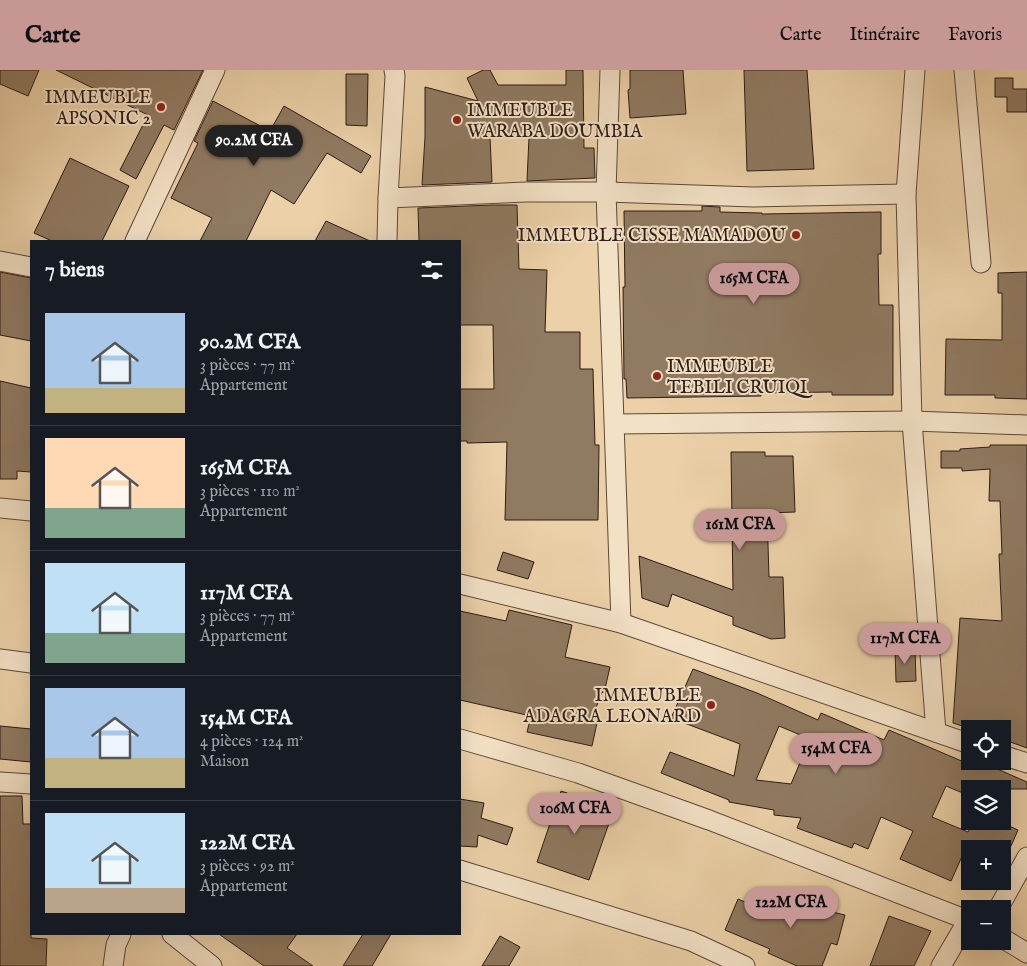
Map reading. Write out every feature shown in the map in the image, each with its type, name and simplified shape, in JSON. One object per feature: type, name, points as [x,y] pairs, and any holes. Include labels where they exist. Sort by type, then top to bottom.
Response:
[{"type":"street","points":[[135,240],[215,70]]},
{"type":"street","points":[[387,240],[394,70]]},
{"type":"street","points":[[610,70],[606,192],[621,623]]},
{"type":"street","points":[[914,70],[906,194],[910,286],[912,420],[936,732]]},
{"type":"street","points":[[964,70],[982,264]]},
{"type":"street","points":[[388,198],[527,192],[606,192],[754,197],[906,194]]},
{"type":"street","points":[[0,261],[30,266]]},
{"type":"street","points":[[615,424],[912,420],[1027,425]]},
{"type":"street","points":[[0,508],[30,511]]},
{"type":"street","points":[[461,584],[621,623],[961,741]]},
{"type":"street","points":[[0,659],[30,663]]},
{"type":"street","points":[[461,739],[578,774],[709,820],[961,918]]},
{"type":"street","points":[[1011,758],[1027,763]]},
{"type":"street","points":[[0,782],[30,784]]},
{"type":"street","points":[[1003,900],[1027,857]]},
{"type":"street","points":[[461,870],[691,941],[745,966]]},
{"type":"street","points":[[941,966],[961,934]]},
{"type":"street","points":[[113,966],[116,945],[121,935]]},
{"type":"street","points":[[173,935],[212,966]]},
{"type":"street","points":[[1011,943],[1027,953]]},
{"type":"building","points":[[0,70],[39,70],[28,96],[0,84]]},
{"type":"building","name":"IMMEUBLE APSONIC 2","points":[[56,70],[203,70],[174,130],[164,125],[136,179],[120,170],[148,115]]},
{"type":"building","points":[[483,70],[490,70],[498,85],[566,85],[566,70],[583,70],[584,148],[594,148],[595,178],[527,181],[529,137],[490,137],[492,182],[422,185],[425,137],[425,87],[478,101],[467,78]]},
{"type":"building","points":[[630,70],[683,70],[686,114],[630,118],[628,90],[630,89]]},
{"type":"building","points":[[744,70],[807,70],[814,169],[747,171]]},
{"type":"building","points":[[346,74],[368,74],[367,126],[346,125]]},
{"type":"building","points":[[995,78],[1013,78],[1013,89],[1027,89],[1027,112],[1007,112],[1007,97],[995,97]]},
{"type":"building","points":[[213,101],[270,131],[284,106],[371,156],[361,173],[327,153],[294,204],[271,190],[246,240],[201,240],[212,218],[171,198],[198,143],[194,141]]},
{"type":"building","points":[[70,158],[129,186],[102,240],[50,240],[34,233]]},
{"type":"building","points":[[517,205],[519,269],[547,270],[545,332],[580,332],[580,369],[593,369],[595,445],[599,445],[598,520],[505,520],[507,442],[467,443],[467,441],[461,441],[461,389],[494,389],[493,325],[461,325],[461,240],[419,240],[418,208]]},
{"type":"building","points":[[702,206],[720,207],[720,212],[762,214],[881,212],[881,254],[878,254],[879,305],[893,305],[893,395],[832,395],[832,392],[761,393],[761,396],[627,398],[626,379],[624,379],[624,211],[702,211]]},
{"type":"building","points":[[326,221],[368,240],[316,240]]},
{"type":"building","points":[[0,272],[30,278],[30,341],[0,335]]},
{"type":"building","points":[[1027,272],[1027,399],[995,398],[995,395],[945,395],[946,339],[1002,340],[1002,293],[998,293],[998,273]]},
{"type":"building","points":[[0,381],[30,388],[30,472],[17,471],[17,479],[0,479]]},
{"type":"building","points":[[990,445],[1027,445],[1027,748],[1011,742],[1011,720],[961,720],[961,726],[953,723],[960,618],[1002,621],[999,554],[1002,554],[1000,501],[989,501],[990,469],[962,471],[962,468],[941,468],[941,451],[960,451],[960,449],[990,447]]},
{"type":"building","points":[[731,452],[765,452],[765,456],[793,456],[795,512],[767,513],[769,577],[783,577],[785,638],[771,639],[733,625],[733,617],[672,594],[668,607],[642,598],[639,556],[733,590]]},
{"type":"building","points":[[503,552],[534,562],[528,579],[497,570]]},
{"type":"building","points":[[509,610],[572,625],[565,657],[610,667],[604,693],[602,692],[591,721],[597,723],[592,746],[527,732],[531,716],[461,700],[461,611],[506,621]]},
{"type":"building","points":[[895,649],[915,649],[916,681],[896,682]]},
{"type":"building","points":[[693,669],[757,693],[818,720],[821,713],[884,740],[889,730],[961,761],[961,770],[1000,770],[1027,782],[1027,789],[1011,789],[1011,780],[961,780],[961,792],[946,786],[932,817],[968,832],[969,830],[1011,830],[1011,827],[1018,830],[1011,846],[1011,840],[961,840],[961,859],[951,881],[900,859],[913,831],[881,817],[868,849],[854,843],[852,848],[797,828],[801,818],[774,815],[774,810],[729,802],[729,800],[661,773],[670,752],[734,776],[740,744],[671,718]],"holes":[[[779,726],[810,739],[791,784],[756,780]]]},
{"type":"building","points":[[0,726],[30,729],[30,762],[0,759]]},
{"type":"building","points":[[561,791],[614,809],[589,880],[537,862]]},
{"type":"building","points":[[0,796],[22,796],[23,824],[30,824],[30,935],[31,938],[47,939],[46,966],[0,966]]},
{"type":"building","points":[[461,799],[484,803],[481,818],[513,828],[507,845],[478,835],[477,847],[461,846]]},
{"type":"building","points":[[798,889],[831,899],[828,911],[845,915],[837,945],[831,943],[822,966],[797,966],[768,953],[770,949],[725,930],[738,899],[789,921]]},
{"type":"building","points":[[889,916],[931,931],[914,966],[870,966]]},
{"type":"building","points":[[220,935],[296,935],[287,948],[313,966],[264,966]]},
{"type":"building","points":[[362,935],[390,935],[372,966],[343,966]]},
{"type":"building","points":[[500,936],[520,947],[509,966],[482,966]]},
{"type":"place","name":"IMMEUBLE APSONIC 2","points":[[161,107]]},
{"type":"place","name":"IMMEUBLE WARABA DOUMBIA","points":[[457,120]]},
{"type":"place","name":"IMMEUBLE CISSE MAMADOU","points":[[796,235]]},
{"type":"place","name":"IMMEUBLE TEBILI CRUIQI","points":[[657,376]]},
{"type":"place","name":"IMMEUBLE ADAGRA LEONARD","points":[[711,705]]}]
